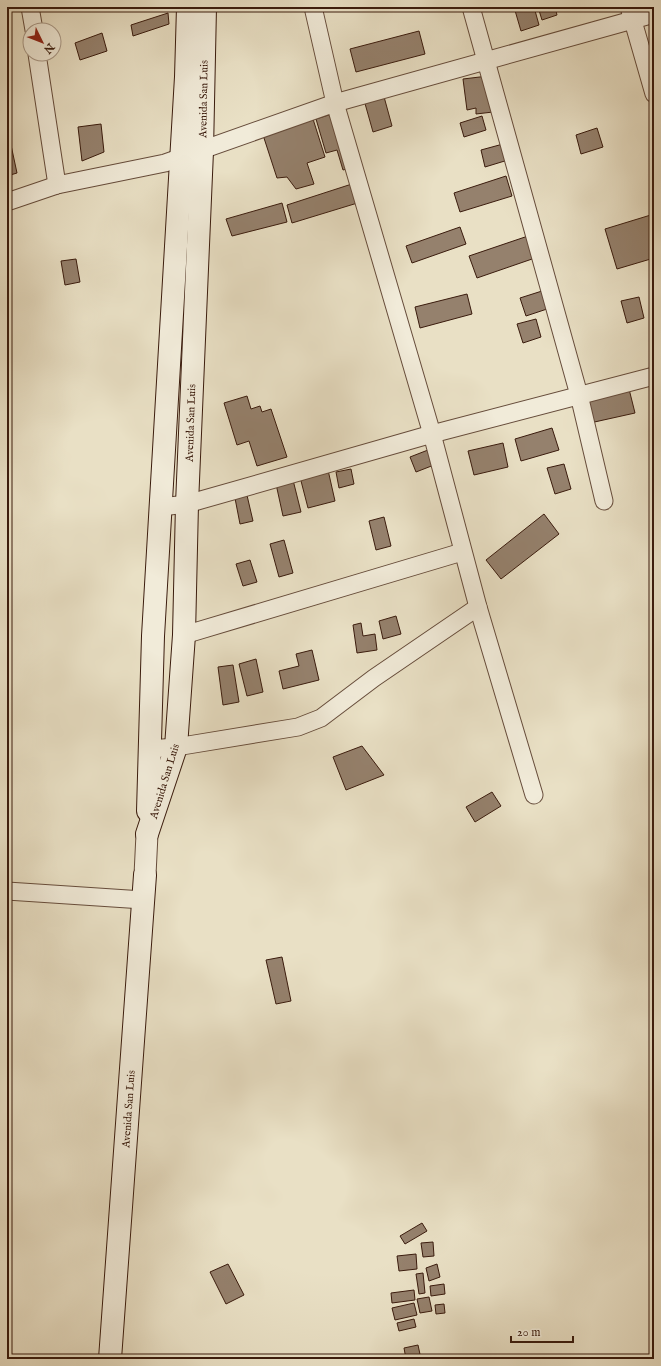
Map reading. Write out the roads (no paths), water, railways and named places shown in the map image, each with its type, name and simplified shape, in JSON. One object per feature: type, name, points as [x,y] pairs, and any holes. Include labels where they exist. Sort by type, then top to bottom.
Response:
[{"type":"main road","name":"Avenida San Luis","points":[[147,834],[153,636],[182,157],[188,7]]},
{"type":"main road","name":"Avenida San Luis","points":[[147,834],[176,747],[184,635],[187,504],[202,151],[205,7]]},
{"type":"main road","name":"Avenida San Luis","points":[[110,1359],[145,874]]},
{"type":"street","points":[[30,7],[33,22]]},
{"type":"street","points":[[313,7],[335,103],[432,434],[462,552],[534,795]]},
{"type":"street","points":[[471,7],[579,395],[604,501]]},
{"type":"street","points":[[630,13],[654,94]]},
{"type":"street","points":[[7,202],[57,186],[164,163],[202,151],[228,140],[335,103],[487,61],[630,13],[654,14]]},
{"type":"street","points":[[38,62],[57,186]]},
{"type":"street","points":[[161,507],[187,504],[432,434],[654,376]]},
{"type":"street","points":[[184,635],[462,552]]},
{"type":"street","points":[[149,749],[176,747],[298,727],[321,718],[374,678],[478,607]]},
{"type":"street","name":"Avenida San Luis","points":[[145,874],[147,834]]},
{"type":"street","points":[[7,891],[143,900]]}]
